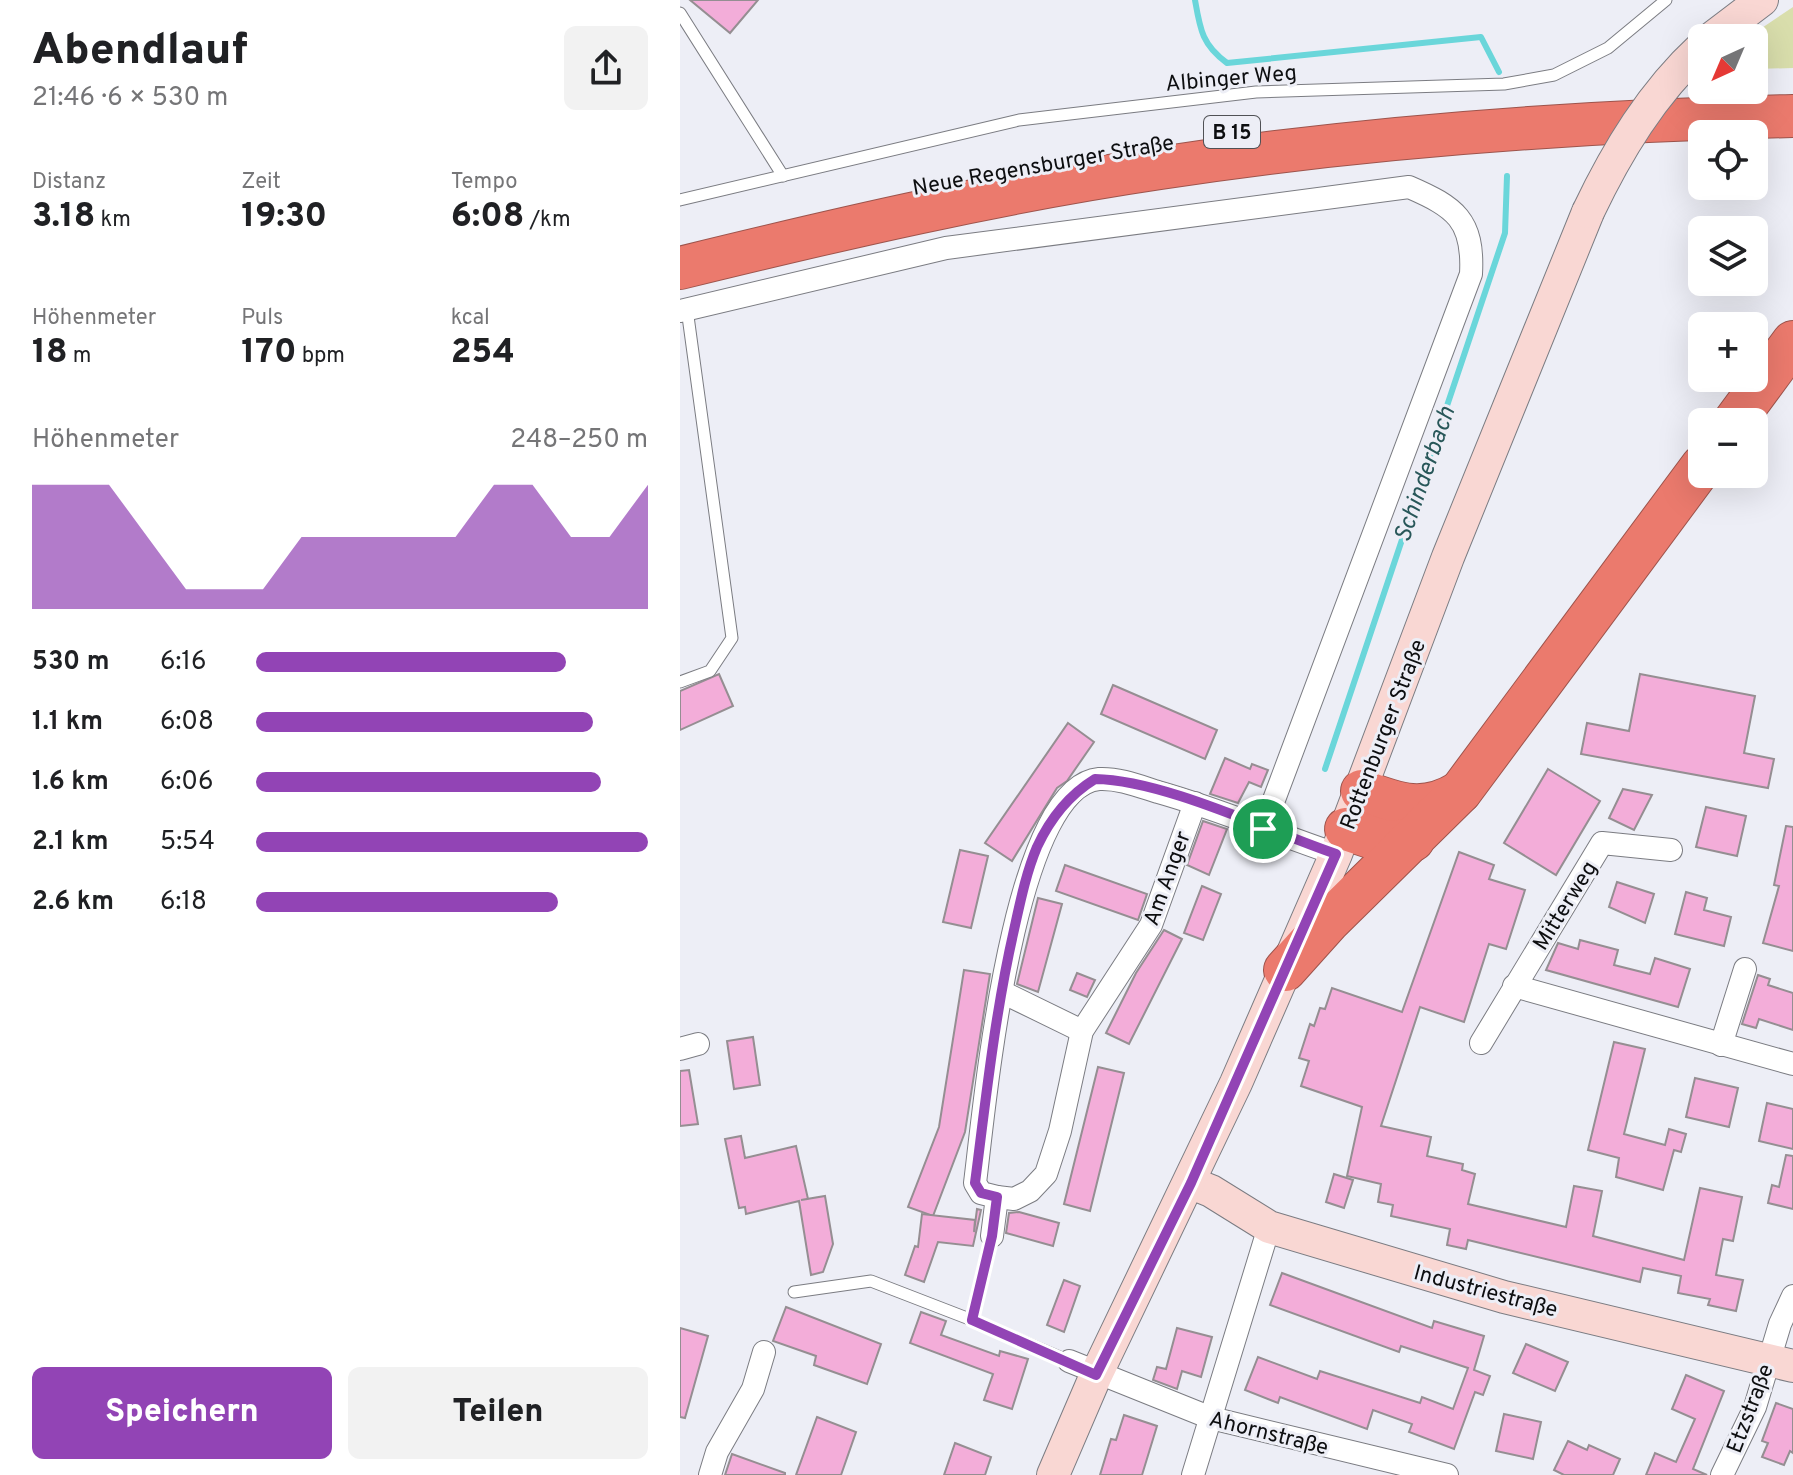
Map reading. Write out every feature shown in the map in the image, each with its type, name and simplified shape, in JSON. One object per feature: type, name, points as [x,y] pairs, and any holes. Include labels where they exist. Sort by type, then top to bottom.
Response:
[{"type":"highway","name":"Neue Regensburger Straße","points":[[680,240],[919,185],[1242,130],[1456,107],[1793,91]]},
{"type":"highway","name":"B 15","points":[[680,268],[927,210],[1160,168],[1456,133],[1793,116]]},
{"type":"highway","points":[[1734,117],[1793,146]]},
{"type":"highway","points":[[1744,408],[1793,342]]},
{"type":"highway","points":[[1285,970],[1329,921],[1461,791],[1688,485]]},
{"type":"highway","points":[[1362,791],[1399,805],[1421,808],[1443,802],[1461,791]]},
{"type":"highway","points":[[1341,842],[1413,840]]},
{"type":"street","name":"Rottenburger Straße","points":[[1731,24],[1762,0]]},
{"type":"street","name":"Rottenburger Straße","points":[[1053,1475],[1082,1368],[1191,1183],[1341,842],[1448,557],[1588,212],[1607,171],[1644,113],[1688,64]]},
{"type":"street","points":[[684,310],[946,248],[1409,187],[1446,203],[1461,218],[1470,243],[1471,274],[1263,829]]},
{"type":"street","name":"Am Anger","points":[[1195,803],[1151,925],[1082,1031],[1060,1131],[1046,1174],[1030,1191],[1014,1199],[981,1193],[975,1183],[1002,992],[1016,923],[1037,847],[1059,809],[1076,790],[1095,779],[1116,779],[1195,803],[1263,829],[1341,842]]},
{"type":"street","name":"Mitterweg","points":[[1481,1043],[1602,843],[1671,850]]},
{"type":"street","points":[[1721,1045],[1745,969]]},
{"type":"street","points":[[1514,986],[1793,1064]]},
{"type":"street","points":[[1002,992],[1082,1031]]},
{"type":"street","name":"Industriestraße","points":[[1191,1183],[1211,1191],[1269,1227],[1504,1297],[1781,1363]]},
{"type":"street","points":[[992,1236],[997,1197]]},
{"type":"street","points":[[1193,1475],[1269,1227]]},
{"type":"street","name":"Etzstraße","points":[[1722,1475],[1755,1407],[1781,1363],[1793,1296]]},
{"type":"street","points":[[710,1475],[717,1452],[753,1389],[764,1352]]},
{"type":"street","name":"Ahornstraße","points":[[1082,1368],[1211,1418],[1447,1475]]},
{"type":"lane","name":"Albinger Weg","points":[[680,200],[1019,120],[1256,92],[1504,84],[1554,75],[1608,48],[1666,0]]},
{"type":"lane","points":[[680,13],[783,176]]},
{"type":"lane","points":[[680,682],[710,671],[732,638],[684,310]]},
{"type":"lane","points":[[972,1320],[992,1236]]},
{"type":"lane","points":[[794,1292],[871,1281],[972,1320],[1082,1368]]},
{"type":"green space","points":[[1793,7],[1793,68],[1768,69],[1768,24]]},
{"type":"building","points":[[690,0],[758,0],[730,33]]},
{"type":"building","points":[[719,674],[733,706],[680,730],[680,691]]},
{"type":"building","points":[[1640,674],[1755,696],[1744,753],[1774,759],[1768,788],[1581,754],[1587,723],[1629,731]]},
{"type":"building","points":[[1113,685],[1217,730],[1205,759],[1101,714]]},
{"type":"building","points":[[1068,723],[1094,742],[1067,781],[1057,788],[1012,861],[985,843]]},
{"type":"building","points":[[1225,758],[1250,769],[1252,764],[1268,770],[1261,787],[1249,782],[1238,803],[1210,794]]},
{"type":"building","points":[[1548,769],[1600,801],[1556,875],[1504,843]]},
{"type":"building","points":[[1623,789],[1652,795],[1634,830],[1609,818]]},
{"type":"building","points":[[1706,807],[1746,816],[1737,856],[1696,847]]},
{"type":"building","points":[[1203,821],[1227,829],[1209,875],[1187,865]]},
{"type":"building","points":[[1786,826],[1793,827],[1793,951],[1763,943],[1779,886],[1774,885]]},
{"type":"building","points":[[960,850],[988,856],[971,928],[943,922]]},
{"type":"building","points":[[1459,852],[1494,865],[1489,879],[1525,890],[1506,949],[1489,944],[1464,1022],[1420,1007],[1381,1126],[1431,1137],[1427,1156],[1463,1164],[1462,1170],[1475,1174],[1468,1204],[1566,1227],[1574,1186],[1602,1191],[1593,1236],[1684,1260],[1700,1188],[1742,1197],[1733,1241],[1723,1239],[1716,1275],[1743,1280],[1736,1311],[1708,1305],[1710,1299],[1678,1293],[1681,1276],[1643,1268],[1640,1282],[1468,1240],[1466,1249],[1447,1245],[1450,1229],[1391,1216],[1393,1205],[1378,1202],[1381,1184],[1347,1176],[1362,1107],[1301,1086],[1309,1061],[1299,1058],[1310,1024],[1314,1026],[1320,1008],[1325,1009],[1332,988],[1402,1012]]},
{"type":"building","points":[[1065,865],[1147,894],[1138,920],[1056,891]]},
{"type":"building","points":[[1617,882],[1654,894],[1645,923],[1609,907]]},
{"type":"building","points":[[1202,886],[1221,894],[1203,940],[1184,933]]},
{"type":"building","points":[[1686,892],[1707,898],[1704,910],[1731,917],[1724,946],[1675,934]]},
{"type":"building","points":[[1038,898],[1062,904],[1038,992],[1017,984]]},
{"type":"building","points":[[1164,930],[1182,939],[1129,1044],[1106,1033],[1136,973]]},
{"type":"building","points":[[1580,940],[1618,950],[1614,965],[1650,974],[1655,958],[1690,969],[1678,1007],[1546,970],[1558,943],[1578,949]]},
{"type":"building","points":[[964,970],[990,974],[965,1132],[933,1216],[908,1207],[939,1127]]},
{"type":"building","points":[[1077,973],[1095,980],[1087,997],[1070,990]]},
{"type":"building","points":[[1758,975],[1770,979],[1768,985],[1793,993],[1793,1030],[1759,1019],[1756,1028],[1742,1024]]},
{"type":"building","points":[[753,1037],[760,1085],[734,1089],[727,1041]]},
{"type":"building","points":[[1614,1042],[1645,1049],[1624,1134],[1665,1145],[1669,1129],[1686,1134],[1681,1152],[1674,1150],[1663,1190],[1616,1177],[1619,1158],[1588,1150]]},
{"type":"building","points":[[1098,1067],[1124,1073],[1090,1211],[1064,1204]]},
{"type":"building","points":[[689,1070],[698,1124],[680,1126],[680,1071]]},
{"type":"building","points":[[1695,1078],[1738,1088],[1729,1127],[1686,1117]]},
{"type":"building","points":[[1767,1103],[1793,1109],[1793,1149],[1759,1141]]},
{"type":"building","points":[[741,1136],[745,1158],[796,1146],[808,1199],[825,1196],[833,1244],[823,1272],[811,1275],[799,1201],[746,1214],[745,1207],[739,1208],[725,1139]]},
{"type":"building","points":[[1786,1155],[1793,1156],[1793,1209],[1768,1203],[1772,1185],[1779,1187]]},
{"type":"building","points":[[1334,1174],[1353,1180],[1344,1208],[1326,1202]]},
{"type":"building","points":[[977,1209],[981,1210],[973,1246],[938,1242],[924,1282],[905,1275],[915,1246],[918,1247],[922,1214],[975,1220],[974,1232]]},
{"type":"building","points":[[1019,1212],[1059,1223],[1053,1246],[1006,1233],[1009,1213]]},
{"type":"building","points":[[1282,1273],[1432,1328],[1434,1321],[1484,1336],[1474,1370],[1490,1376],[1483,1395],[1475,1392],[1454,1449],[1409,1432],[1412,1424],[1373,1410],[1367,1429],[1280,1397],[1278,1403],[1245,1390],[1258,1357],[1317,1379],[1320,1371],[1420,1403],[1422,1397],[1453,1409],[1468,1368],[1401,1346],[1399,1352],[1270,1305]]},
{"type":"building","points":[[1064,1280],[1080,1286],[1064,1332],[1047,1325]]},
{"type":"building","points":[[786,1307],[881,1344],[867,1384],[814,1365],[816,1356],[773,1341]]},
{"type":"building","points":[[921,1312],[946,1321],[941,1335],[999,1356],[1000,1351],[1028,1359],[1012,1409],[984,1400],[993,1374],[910,1343]]},
{"type":"building","points":[[680,1328],[708,1336],[685,1418],[680,1417]]},
{"type":"building","points":[[1177,1328],[1212,1337],[1201,1377],[1182,1371],[1177,1389],[1153,1380],[1157,1367],[1166,1369]]},
{"type":"building","points":[[1526,1344],[1568,1362],[1555,1391],[1513,1373]]},
{"type":"building","points":[[1686,1375],[1724,1391],[1693,1469],[1707,1475],[1646,1475],[1655,1453],[1676,1462],[1695,1419],[1672,1409]]},
{"type":"building","points":[[1776,1403],[1793,1409],[1793,1453],[1790,1451],[1784,1465],[1762,1457],[1768,1443],[1762,1441]]},
{"type":"building","points":[[1504,1414],[1541,1422],[1533,1459],[1496,1451]]},
{"type":"building","points":[[1124,1415],[1157,1426],[1142,1475],[1100,1475],[1111,1439],[1116,1440]]},
{"type":"building","points":[[817,1417],[856,1432],[841,1475],[796,1475]]},
{"type":"building","points":[[1568,1441],[1587,1450],[1589,1445],[1620,1459],[1613,1475],[1564,1475],[1554,1470]]},
{"type":"building","points":[[955,1443],[991,1457],[985,1475],[944,1475]]},
{"type":"building","points":[[732,1454],[785,1473],[785,1475],[725,1475]]},
{"type":"waterway","name":"Schinderbach","points":[[1195,0],[1207,43],[1227,63],[1481,37],[1499,72]]},
{"type":"waterway","name":"Schinderbach","points":[[1325,769],[1505,233],[1507,176]]},
{"type":"route","points":[[1095,779],[1116,779],[1195,803],[1263,829],[1336,854],[1191,1183],[1096,1375],[972,1320],[992,1236],[997,1197],[981,1193],[975,1183],[1007,963],[1026,881],[1037,847],[1059,809],[1076,790],[1095,779]]}]
